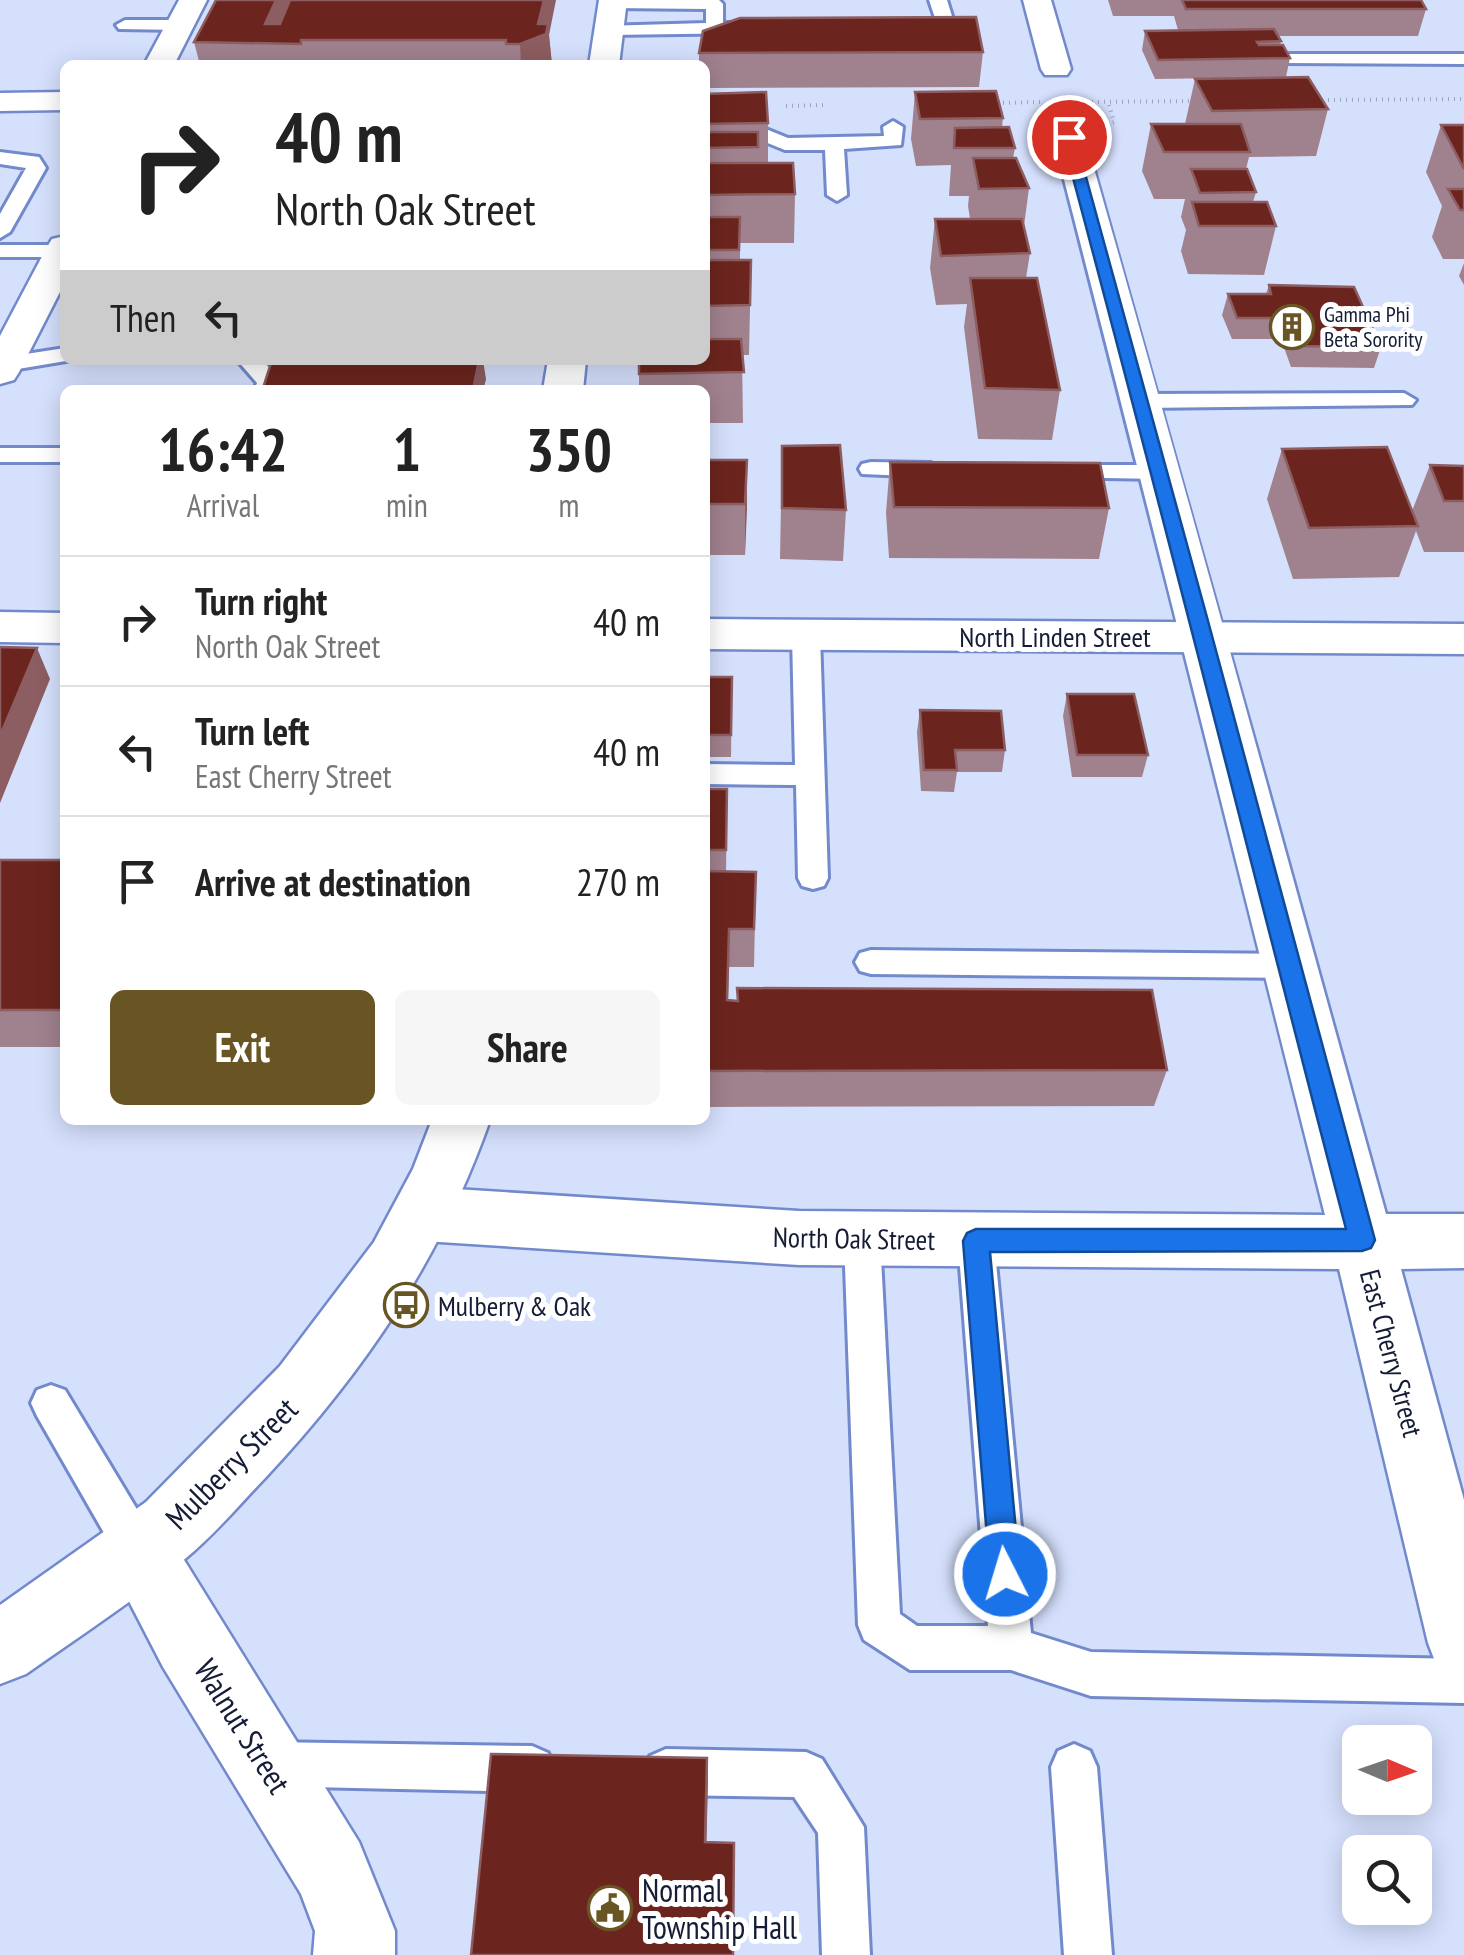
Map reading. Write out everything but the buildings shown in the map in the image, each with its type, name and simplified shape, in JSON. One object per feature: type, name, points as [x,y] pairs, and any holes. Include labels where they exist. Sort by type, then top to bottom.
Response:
[{"type":"street","points":[[1037,0],[1056,69]]},
{"type":"street","points":[[605,60],[611,11]]},
{"type":"street","points":[[163,60],[187,12]]},
{"type":"street","points":[[0,102],[60,101]]},
{"type":"street","points":[[0,132],[60,130]]},
{"type":"street","name":"East Cherry Street","points":[[1069,137],[1206,637],[1464,1643]]},
{"type":"street","points":[[1,367],[13,321],[60,255]]},
{"type":"street","points":[[0,627],[60,628]]},
{"type":"street","name":"North Linden Street","points":[[710,634],[1464,639]]},
{"type":"street","name":"Mulberry Street","points":[[0,1648],[165,1530],[291,1405],[370,1306],[443,1175],[459,1125]]},
{"type":"street","name":"North Oak Street","points":[[419,1223],[976,1241],[1464,1240]]},
{"type":"street","name":"Walnut Street","points":[[138,1551],[189,1642],[331,1870],[348,1929]]},
{"type":"lane","points":[[888,27],[946,26],[938,0]]},
{"type":"lane","points":[[611,11],[714,4],[715,28]]},
{"type":"lane","points":[[611,11],[715,28],[773,28]]},
{"type":"lane","points":[[125,26],[187,12]]},
{"type":"lane","points":[[1288,59],[1464,60]]},
{"type":"lane","points":[[710,134],[762,133],[785,144],[894,142],[893,127]]},
{"type":"lane","points":[[834,144],[837,195]]},
{"type":"lane","points":[[0,158],[32,160],[36,168],[0,232]]},
{"type":"lane","points":[[0,251],[60,249]]},
{"type":"lane","points":[[1,367],[60,356]]},
{"type":"lane","points":[[255,365],[263,371],[268,385]]},
{"type":"lane","points":[[1141,401],[1404,400]]},
{"type":"lane","points":[[0,454],[60,454]]},
{"type":"lane","points":[[871,469],[950,470]]},
{"type":"lane","points":[[1028,471],[1160,472]]},
{"type":"lane","points":[[806,634],[813,878]]},
{"type":"lane","points":[[710,774],[809,776]]},
{"type":"lane","points":[[872,962],[1289,966]]},
{"type":"lane","points":[[862,1239],[878,1625],[910,1648],[1012,1648],[1091,1674],[1464,1681]]},
{"type":"lane","points":[[976,1241],[1012,1648]]},
{"type":"lane","points":[[52,1402],[138,1551]]},
{"type":"lane","points":[[266,1764],[569,1770]]},
{"type":"lane","points":[[1074,1767],[1088,1955]]},
{"type":"lane","points":[[628,1772],[806,1775],[841,1828],[846,1955]]},
{"type":"place","name":"Gamma Phi Beta Sorority","points":[[1292,327]]},
{"type":"place","name":"Mulberry & Oak","points":[[406,1305]]},
{"type":"place","name":"Normal Township Hall","points":[[610,1908]]},
{"type":"route","points":[[1005,1574],[976,1241],[1362,1240],[1199,613],[1069,137]]}]
